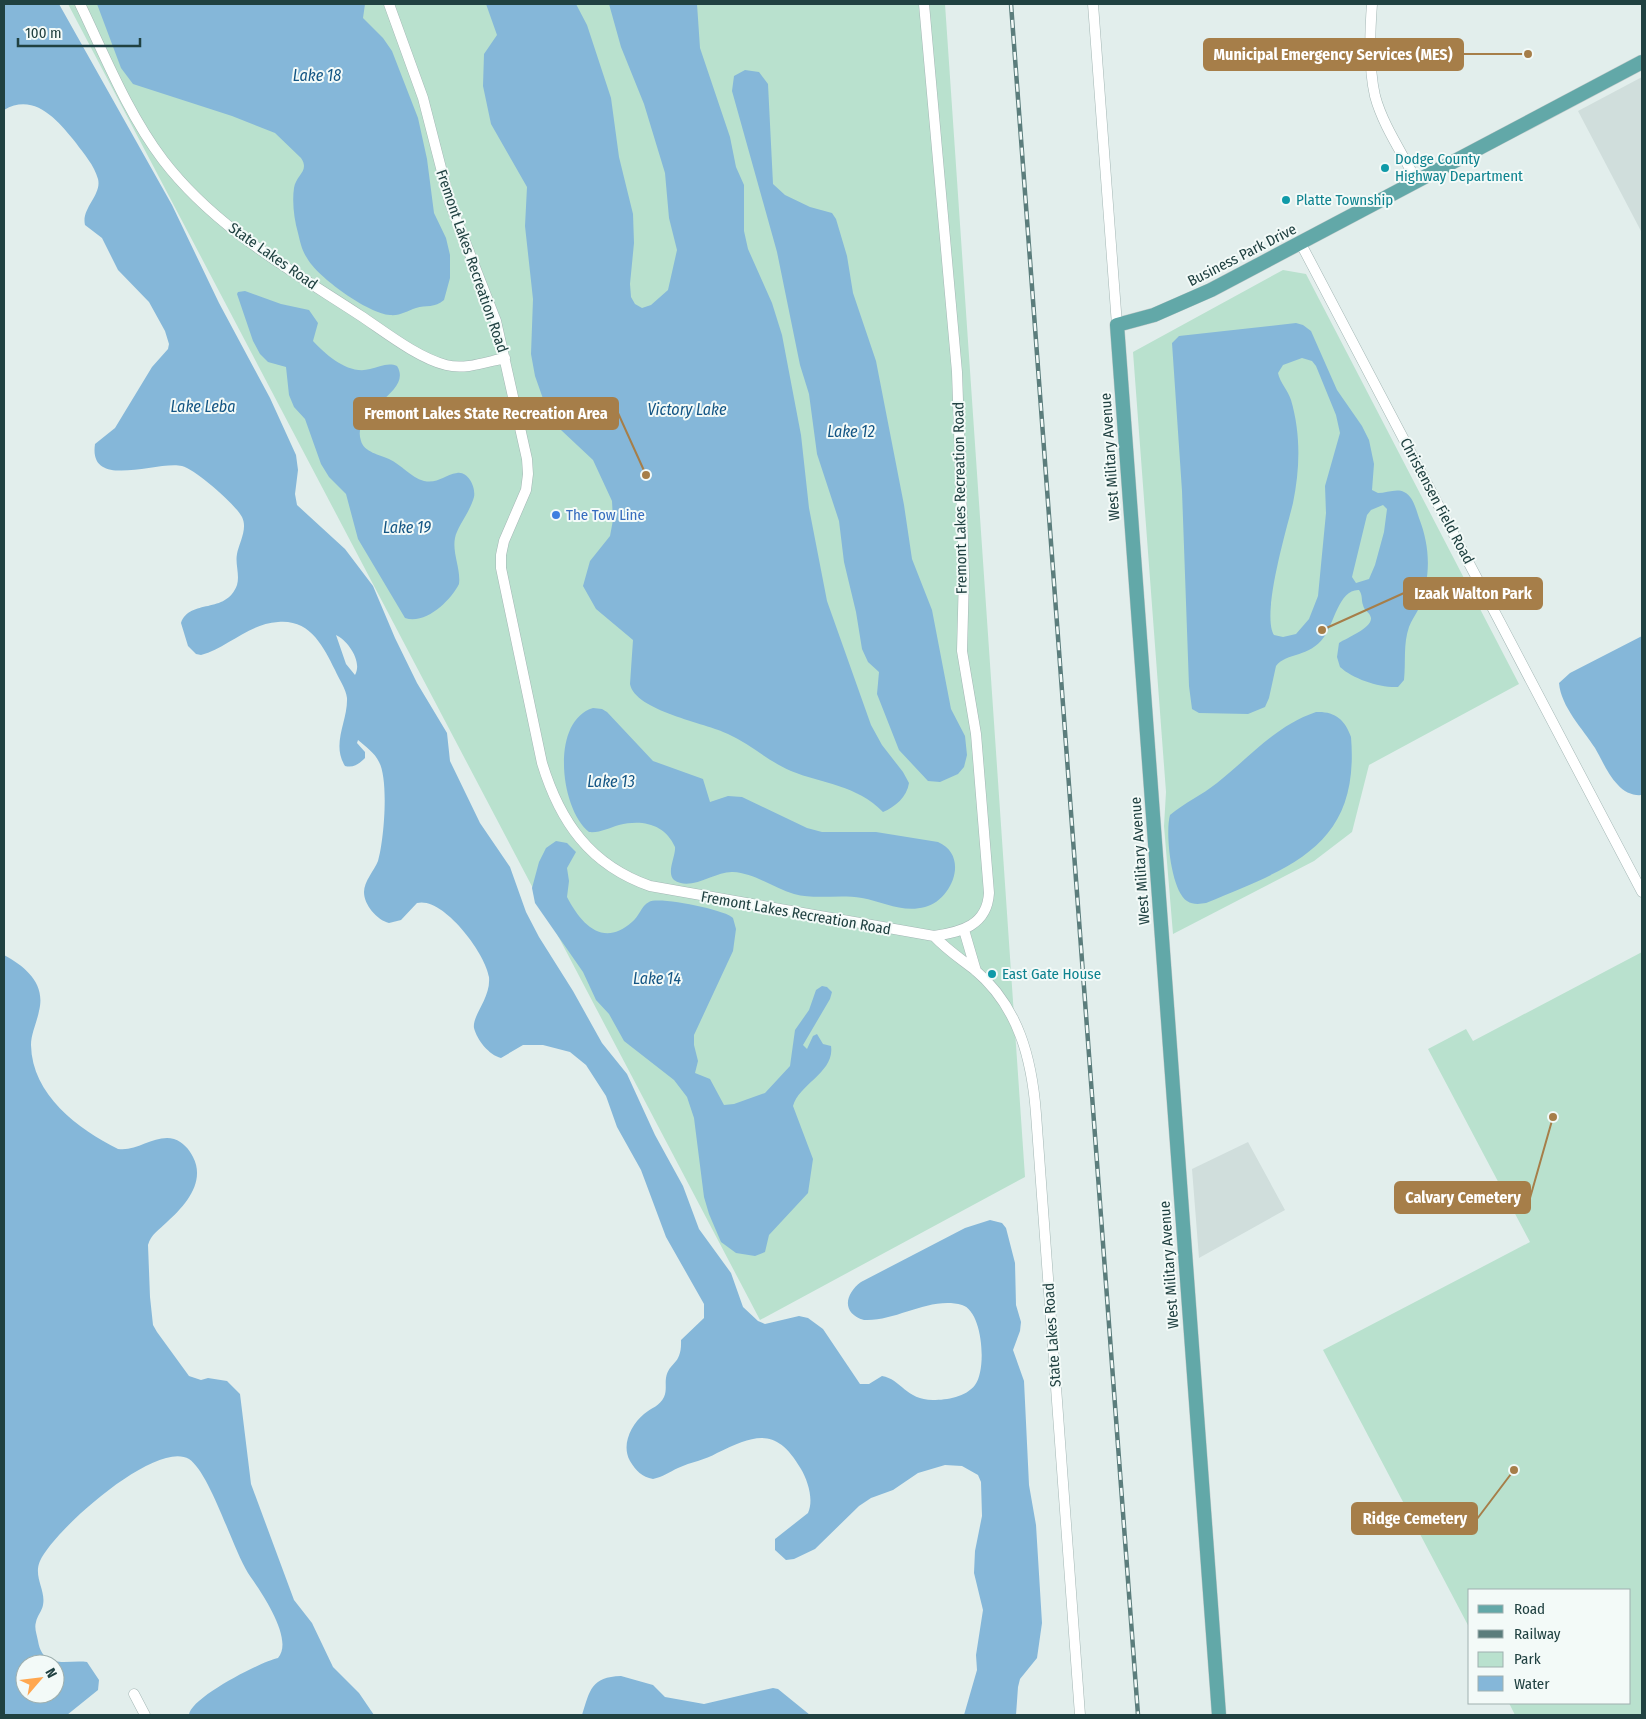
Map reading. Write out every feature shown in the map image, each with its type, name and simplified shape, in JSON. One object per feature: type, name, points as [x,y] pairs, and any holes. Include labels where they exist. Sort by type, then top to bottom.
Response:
[{"type":"main road","name":"Business Park Drive","points":[[1117,325],[1143,319],[1178,306],[1301,244],[1642,62]]},
{"type":"main road","name":"West Military Avenue","points":[[1117,325],[1219,1715]]},
{"type":"street","name":"State Lakes Road","points":[[80,4],[133,112],[157,151],[177,177],[233,230],[258,249],[392,336],[439,363],[461,366],[505,358]]},
{"type":"street","name":"Fremont Lakes Recreation Road","points":[[389,4],[423,98],[450,203],[486,294],[505,358],[527,459],[528,474],[523,498],[502,546],[502,568],[542,763],[556,803],[573,832],[608,864],[633,880],[650,886],[934,936],[964,930],[977,922],[983,914],[988,898],[988,880],[975,725],[962,651],[964,575],[958,450],[957,372],[924,4]]},
{"type":"street","name":"West Military Avenue","points":[[1093,4],[1117,325]]},
{"type":"street","points":[[1372,4],[1372,76],[1375,96],[1389,128],[1418,182]]},
{"type":"street","name":"Christensen Field Road","points":[[1301,244],[1642,892]]},
{"type":"street","name":"State Lakes Road","points":[[964,930],[976,971]]},
{"type":"street","name":"State Lakes Road","points":[[934,936],[976,971],[1013,1018],[1024,1042],[1032,1073],[1080,1715]]},
{"type":"street","points":[[134,1694],[145,1715]]},
{"type":"shaded area","points":[[1642,77],[1642,233],[1578,111]]},
{"type":"shaded area","points":[[1248,1142],[1285,1210],[1199,1258],[1192,1169]]},
{"type":"green space","points":[[68,4],[945,4],[1025,1177],[760,1320]]},
{"type":"green space","points":[[1283,270],[1306,274],[1519,684],[1369,765],[1352,832],[1314,861],[1173,934],[1164,826],[1166,792],[1133,352]]},
{"type":"green space","points":[[1642,952],[1642,1715],[1515,1715],[1510,1704],[1631,1704],[1631,1589],[1468,1589],[1468,1625],[1323,1350],[1530,1242],[1428,1049],[1466,1029],[1473,1041]]},
{"type":"water","name":"Lake Leba","points":[[4,4],[59,4],[172,205],[219,303],[270,398],[296,455],[298,470],[295,494],[297,505],[345,549],[373,586],[417,683],[447,733],[450,761],[480,823],[510,867],[526,912],[539,937],[573,991],[602,1043],[627,1074],[655,1135],[683,1186],[699,1229],[731,1273],[743,1307],[758,1321],[765,1324],[799,1316],[808,1318],[823,1329],[860,1384],[869,1384],[882,1376],[894,1381],[916,1397],[938,1400],[956,1397],[967,1392],[975,1385],[979,1378],[981,1367],[982,1355],[979,1329],[975,1318],[969,1310],[962,1305],[950,1303],[937,1304],[876,1320],[864,1320],[852,1313],[848,1303],[849,1297],[851,1292],[861,1282],[965,1228],[990,1220],[1002,1223],[1006,1228],[1015,1263],[1016,1305],[1021,1322],[1020,1331],[1013,1350],[1024,1381],[1029,1485],[1036,1525],[1042,1623],[1037,1658],[1020,1679],[1016,1715],[964,1715],[977,1670],[976,1655],[983,1610],[974,1573],[975,1551],[982,1516],[981,1482],[978,1475],[962,1466],[945,1465],[918,1473],[893,1490],[871,1498],[859,1506],[815,1549],[794,1559],[786,1560],[775,1550],[775,1539],[808,1513],[810,1497],[808,1485],[801,1469],[792,1455],[783,1446],[773,1440],[764,1438],[754,1439],[653,1479],[640,1473],[630,1461],[627,1455],[627,1442],[631,1429],[644,1414],[658,1405],[664,1397],[668,1373],[680,1355],[681,1340],[704,1318],[704,1304],[666,1237],[641,1170],[617,1127],[606,1096],[586,1065],[570,1052],[543,1045],[523,1045],[501,1058],[492,1054],[481,1042],[474,1028],[474,1023],[485,999],[489,977],[480,955],[462,929],[439,908],[427,903],[417,903],[401,920],[389,923],[380,919],[366,902],[364,888],[378,861],[382,840],[384,826],[384,782],[379,762],[370,750],[358,740],[357,743],[365,752],[365,758],[356,765],[345,766],[341,758],[340,741],[347,698],[344,688],[320,643],[299,625],[289,622],[278,622],[247,631],[211,652],[201,655],[196,654],[188,646],[181,623],[186,615],[192,611],[225,600],[232,594],[237,585],[237,558],[244,531],[244,522],[238,511],[224,496],[205,480],[182,466],[171,465],[113,470],[102,466],[96,458],[95,444],[115,428],[152,367],[168,349],[169,344],[165,331],[149,302],[118,270],[102,238],[85,225],[86,213],[98,185],[94,169],[88,160],[62,126],[45,111],[26,104],[15,105],[4,110]],"holes":[[[336,635],[345,641],[353,652],[357,664],[355,675],[346,664]]]},
{"type":"water","name":"Lake 18","points":[[97,4],[365,4],[363,18],[383,38],[392,51],[418,118],[427,159],[434,213],[446,238],[450,255],[450,278],[444,300],[434,305],[416,308],[397,315],[390,315],[357,302],[321,275],[305,255],[297,228],[293,193],[295,184],[304,166],[301,158],[275,133],[232,116],[133,84],[121,68]]},
{"type":"water","name":"Victory Lake","points":[[486,4],[576,4],[587,25],[611,98],[619,157],[633,214],[634,243],[630,284],[631,297],[635,304],[642,308],[651,305],[668,290],[677,250],[669,218],[665,173],[644,104],[621,47],[609,4],[697,4],[700,48],[730,137],[736,167],[744,185],[744,231],[748,249],[772,303],[782,335],[801,435],[809,508],[827,601],[871,725],[882,745],[909,783],[903,797],[883,812],[862,796],[839,786],[791,771],[728,734],[657,709],[644,702],[635,693],[630,684],[633,640],[596,609],[583,586],[590,561],[610,536],[613,520],[612,501],[593,460],[561,430],[547,410],[535,376],[531,354],[533,299],[525,226],[527,187],[491,124],[483,86],[484,54],[497,35]]},
{"type":"water","name":"Lake 12","points":[[745,70],[759,72],[768,84],[773,184],[785,195],[810,207],[832,213],[836,219],[847,256],[853,293],[876,361],[904,505],[912,559],[932,610],[951,709],[965,736],[967,755],[964,767],[958,774],[940,782],[928,781],[899,750],[877,694],[879,672],[868,662],[862,649],[856,612],[844,562],[839,521],[817,454],[809,394],[800,365],[777,252],[732,91],[734,76]]},
{"type":"water","name":"Lake 19","points":[[245,291],[281,304],[309,310],[318,323],[313,341],[325,353],[346,367],[362,370],[387,365],[397,366],[400,376],[397,385],[372,410],[364,420],[360,430],[361,441],[365,448],[389,459],[414,477],[424,481],[429,482],[457,473],[465,474],[468,477],[474,489],[474,497],[458,529],[454,544],[459,584],[444,604],[429,615],[413,619],[405,618],[358,539],[346,494],[329,477],[321,464],[305,419],[294,407],[289,395],[286,367],[268,362],[260,354],[253,341],[237,294],[238,292]]},
{"type":"water","points":[[1296,323],[1303,325],[1311,331],[1337,390],[1362,426],[1369,440],[1374,464],[1372,490],[1378,493],[1398,490],[1410,496],[1426,541],[1428,564],[1425,587],[1418,610],[1407,633],[1404,680],[1398,687],[1367,682],[1340,667],[1337,657],[1339,643],[1363,629],[1368,625],[1371,618],[1364,607],[1359,590],[1352,591],[1346,595],[1328,631],[1318,644],[1305,652],[1286,659],[1276,666],[1269,698],[1265,707],[1248,714],[1199,713],[1192,709],[1189,686],[1182,491],[1172,343],[1179,336]],"holes":[[[1302,358],[1312,361],[1316,366],[1336,415],[1340,433],[1325,486],[1326,513],[1318,596],[1309,619],[1296,634],[1283,637],[1274,635],[1271,624],[1271,609],[1276,570],[1293,503],[1298,464],[1298,439],[1291,400],[1278,373],[1283,365]],[[1383,505],[1387,509],[1384,532],[1375,565],[1369,579],[1356,583],[1352,577],[1367,515],[1371,510]]]},
{"type":"water","points":[[1642,636],[1642,795],[1639,795],[1623,790],[1611,777],[1595,748],[1568,709],[1559,683],[1570,673]]},
{"type":"water","name":"Lake 13","points":[[593,708],[602,709],[607,712],[653,761],[703,779],[710,802],[728,796],[742,797],[807,828],[822,832],[876,832],[938,842],[948,849],[953,857],[954,877],[943,896],[935,903],[917,909],[901,908],[862,898],[802,896],[749,875],[733,872],[688,884],[674,880],[671,869],[675,847],[671,839],[659,828],[644,823],[628,823],[601,831],[589,832],[579,821],[571,805],[566,786],[565,747],[570,730],[579,716]]},
{"type":"water","points":[[1316,712],[1328,713],[1338,717],[1346,725],[1351,737],[1351,774],[1344,804],[1332,828],[1314,847],[1292,863],[1266,877],[1206,903],[1194,904],[1187,901],[1181,895],[1173,874],[1168,834],[1170,815],[1217,783],[1275,734],[1301,718]]},
{"type":"water","name":"Lake 14","points":[[556,841],[567,843],[576,852],[567,868],[569,881],[567,897],[586,924],[602,933],[612,933],[621,929],[634,920],[646,904],[655,901],[678,902],[706,908],[733,918],[736,929],[733,951],[694,1035],[694,1045],[698,1061],[695,1073],[710,1079],[724,1105],[734,1104],[765,1093],[790,1066],[795,1030],[809,1010],[816,990],[822,986],[827,987],[832,992],[830,999],[803,1045],[807,1049],[813,1036],[817,1034],[823,1044],[831,1046],[831,1055],[828,1063],[802,1091],[793,1106],[813,1159],[808,1193],[769,1235],[765,1252],[755,1256],[736,1253],[721,1242],[704,1197],[694,1118],[687,1097],[674,1080],[624,1041],[609,1014],[596,1000],[583,972],[535,903],[532,888],[539,862],[546,848]]},
{"type":"water","points":[[4,955],[27,971],[40,993],[38,1015],[31,1041],[33,1063],[39,1080],[48,1095],[60,1108],[88,1131],[118,1149],[132,1148],[167,1138],[177,1140],[183,1144],[193,1157],[197,1175],[192,1193],[174,1216],[153,1235],[148,1245],[153,1325],[189,1376],[201,1380],[208,1378],[227,1381],[240,1394],[251,1484],[294,1600],[312,1623],[333,1667],[359,1693],[374,1715],[189,1715],[192,1708],[201,1699],[227,1682],[242,1673],[278,1658],[282,1650],[282,1639],[274,1614],[248,1573],[205,1479],[189,1459],[174,1456],[154,1462],[107,1491],[64,1530],[40,1561],[38,1573],[43,1599],[35,1627],[43,1654],[15,1654],[15,1704],[65,1704],[65,1662],[87,1662],[99,1680],[98,1690],[67,1715],[4,1715]]},
{"type":"water","points":[[621,1676],[653,1685],[665,1697],[704,1704],[773,1688],[778,1689],[810,1715],[582,1715],[593,1686],[603,1679]]},
{"type":"railway","points":[[1011,4],[1138,1715]]},
{"type":"place","name":"Municipal Emergency Services (MES)","points":[[1528,54]]},
{"type":"place","name":"Dodge County Highway Department","points":[[1385,168]]},
{"type":"place","name":"Platte Township","points":[[1286,200]]},
{"type":"place","name":"Fremont Lakes State Recreation Area","points":[[646,475]]},
{"type":"place","name":"The Tow Line","points":[[556,515]]},
{"type":"place","name":"Izaak Walton Park","points":[[1322,630]]},
{"type":"place","name":"East Gate House","points":[[992,974]]},
{"type":"place","name":"Calvary Cemetery","points":[[1553,1117]]},
{"type":"place","name":"Ridge Cemetery","points":[[1514,1470]]}]
